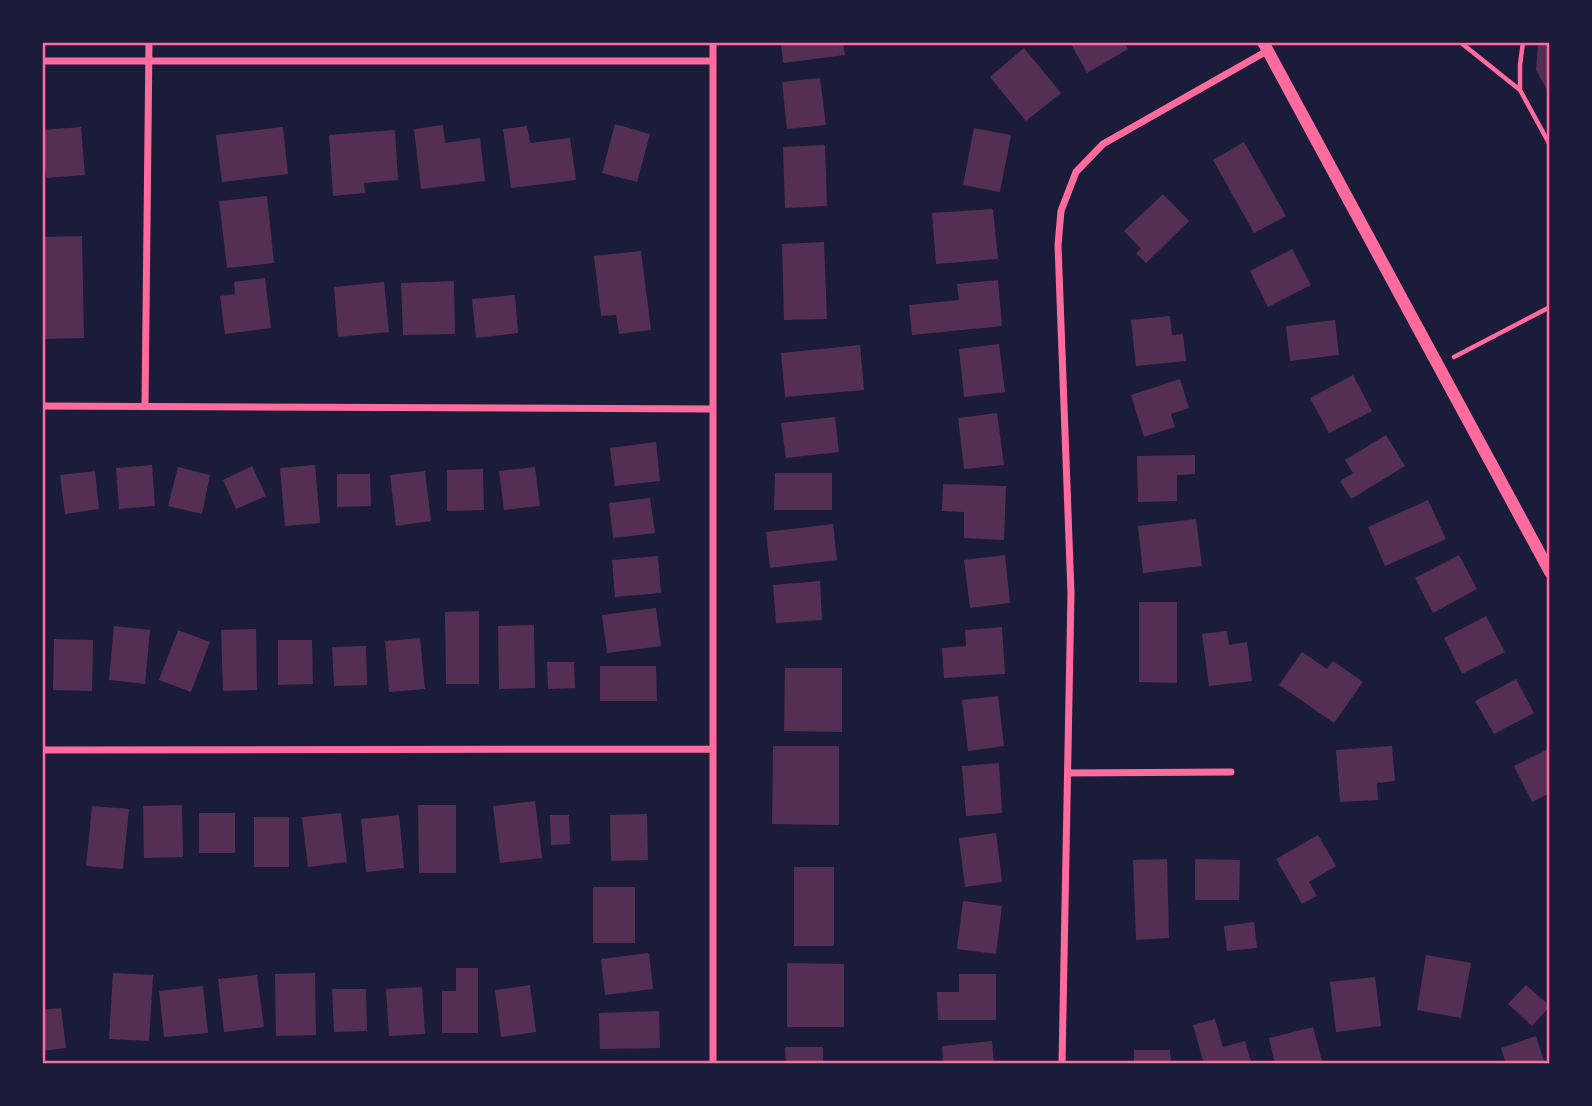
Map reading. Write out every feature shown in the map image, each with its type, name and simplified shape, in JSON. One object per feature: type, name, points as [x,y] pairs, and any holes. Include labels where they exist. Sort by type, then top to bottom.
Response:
[{"type":"street","points":[[145,406],[149,42]]},
{"type":"street","points":[[713,42],[713,1064]]},
{"type":"street","points":[[1062,1064],[1072,593],[1058,245],[1061,211],[1076,172],[1103,144],[1265,46],[1550,572]]},
{"type":"street","points":[[42,61],[713,61]]},
{"type":"street","points":[[42,406],[712,409]]},
{"type":"street","points":[[42,750],[713,750]]},
{"type":"street","points":[[1068,773],[1231,772]]},
{"type":"path","points":[[1460,42],[1520,90],[1550,145]]},
{"type":"path","points":[[1520,90],[1523,42]]},
{"type":"path","points":[[1438,366],[1550,307]]},
{"type":"building","points":[[781,42],[843,42],[845,55],[783,63]]},
{"type":"building","points":[[1070,42],[1124,42],[1128,49],[1087,73]]},
{"type":"building","points":[[1541,42],[1550,42],[1550,95],[1536,70],[1538,46]]},
{"type":"building","points":[[1024,48],[1061,93],[1026,121],[990,77]]},
{"type":"building","points":[[820,78],[826,125],[787,129],[782,82]]},
{"type":"building","points":[[615,124],[650,134],[637,182],[602,173]]},
{"type":"building","points":[[443,125],[445,143],[480,138],[485,181],[421,189],[414,129]]},
{"type":"building","points":[[527,126],[530,143],[570,138],[576,180],[511,188],[503,129]]},
{"type":"building","points":[[81,127],[85,175],[46,178],[42,130]]},
{"type":"building","points":[[283,127],[288,174],[222,182],[216,135]]},
{"type":"building","points":[[974,128],[1011,135],[1000,192],[963,185]]},
{"type":"building","points":[[395,130],[398,180],[364,183],[365,193],[333,196],[329,135]]},
{"type":"building","points":[[1244,142],[1286,216],[1254,233],[1213,160]]},
{"type":"building","points":[[825,145],[827,206],[785,208],[783,147]]},
{"type":"building","points":[[1163,194],[1189,221],[1146,263],[1136,253],[1141,249],[1124,231]]},
{"type":"building","points":[[267,196],[274,263],[227,268],[219,201]]},
{"type":"building","points":[[993,209],[998,259],[936,264],[932,213]]},
{"type":"building","points":[[82,236],[84,338],[43,339],[42,237]]},
{"type":"building","points":[[824,242],[827,319],[784,320],[782,244]]},
{"type":"building","points":[[1292,249],[1311,285],[1268,307],[1250,271]]},
{"type":"building","points":[[641,251],[651,330],[619,334],[616,315],[601,316],[594,256]]},
{"type":"building","points":[[265,278],[271,328],[225,334],[220,296],[235,294],[234,282]]},
{"type":"building","points":[[998,280],[1002,326],[912,335],[909,305],[959,300],[957,284]]},
{"type":"building","points":[[454,281],[455,334],[403,335],[401,283]]},
{"type":"building","points":[[384,282],[389,332],[338,337],[334,287]]},
{"type":"building","points":[[515,295],[518,333],[476,338],[472,299]]},
{"type":"building","points":[[1170,316],[1172,335],[1183,334],[1186,361],[1136,366],[1131,320]]},
{"type":"building","points":[[1335,320],[1339,355],[1290,361],[1286,326]]},
{"type":"building","points":[[999,344],[1005,392],[964,397],[959,349]]},
{"type":"building","points":[[860,345],[864,390],[785,397],[781,353]]},
{"type":"building","points":[[1353,375],[1372,411],[1329,433],[1310,398]]},
{"type":"building","points":[[1180,379],[1189,408],[1171,414],[1175,427],[1144,437],[1131,395]]},
{"type":"building","points":[[997,413],[1004,465],[964,469],[958,418]]},
{"type":"building","points":[[835,417],[839,452],[786,458],[781,423]]},
{"type":"building","points":[[1386,435],[1405,466],[1351,499],[1340,481],[1353,473],[1345,460]]},
{"type":"building","points":[[656,442],[660,481],[615,486],[610,448]]},
{"type":"building","points":[[1195,455],[1195,474],[1177,475],[1177,501],[1138,502],[1137,456]]},
{"type":"building","points":[[152,465],[155,506],[119,509],[116,468]]},
{"type":"building","points":[[315,465],[320,523],[285,526],[280,468]]},
{"type":"building","points":[[252,466],[266,496],[236,509],[223,480]]},
{"type":"building","points":[[178,467],[210,475],[202,514],[168,506]]},
{"type":"building","points":[[535,467],[540,506],[504,510],[499,471]]},
{"type":"building","points":[[483,469],[484,510],[447,511],[447,470]]},
{"type":"building","points":[[95,471],[99,509],[65,514],[60,475]]},
{"type":"building","points":[[425,471],[431,521],[396,526],[390,475]]},
{"type":"building","points":[[775,473],[832,473],[832,510],[774,510]]},
{"type":"building","points":[[337,474],[370,474],[371,506],[337,507]]},
{"type":"building","points":[[943,484],[1006,486],[1004,540],[964,538],[964,512],[942,511]]},
{"type":"building","points":[[650,498],[655,533],[613,538],[609,503]]},
{"type":"building","points":[[1428,500],[1446,539],[1385,566],[1368,527]]},
{"type":"building","points":[[1196,519],[1202,566],[1143,573],[1138,526]]},
{"type":"building","points":[[833,524],[837,560],[770,568],[766,532]]},
{"type":"building","points":[[1005,555],[1010,603],[970,608],[964,560]]},
{"type":"building","points":[[1459,555],[1477,589],[1433,613],[1415,578]]},
{"type":"building","points":[[658,556],[661,593],[615,597],[612,560]]},
{"type":"building","points":[[820,581],[822,620],[776,623],[773,585]]},
{"type":"building","points":[[1139,602],[1177,602],[1177,683],[1139,682]]},
{"type":"building","points":[[656,608],[661,646],[607,653],[602,615]]},
{"type":"building","points":[[479,611],[479,684],[446,684],[445,612]]},
{"type":"building","points":[[1486,616],[1505,652],[1462,674],[1444,638]]},
{"type":"building","points":[[534,625],[535,688],[499,689],[498,626]]},
{"type":"building","points":[[114,626],[150,630],[145,684],[109,680]]},
{"type":"building","points":[[1002,627],[1005,674],[944,678],[942,648],[966,646],[965,630]]},
{"type":"building","points":[[256,629],[257,690],[223,691],[221,630]]},
{"type":"building","points":[[178,630],[210,642],[191,692],[159,680]]},
{"type":"building","points":[[1227,631],[1229,645],[1247,642],[1252,681],[1209,686],[1202,634]]},
{"type":"building","points":[[420,638],[425,689],[389,692],[385,641]]},
{"type":"building","points":[[54,639],[93,640],[92,691],[53,690]]},
{"type":"building","points":[[278,640],[312,640],[313,684],[278,685]]},
{"type":"building","points":[[366,646],[367,685],[334,686],[332,647]]},
{"type":"building","points":[[1302,652],[1327,669],[1333,661],[1363,682],[1334,723],[1279,685]]},
{"type":"building","points":[[547,662],[574,662],[575,688],[548,689]]},
{"type":"building","points":[[600,666],[656,666],[657,701],[600,701]]},
{"type":"building","points":[[785,668],[842,668],[842,732],[784,731]]},
{"type":"building","points":[[1516,679],[1534,713],[1494,734],[1475,701]]},
{"type":"building","points":[[998,696],[1004,746],[968,751],[962,700]]},
{"type":"building","points":[[773,746],[839,746],[839,825],[772,824]]},
{"type":"building","points":[[1392,746],[1395,781],[1377,783],[1378,800],[1340,802],[1336,750]]},
{"type":"building","points":[[1550,748],[1550,793],[1532,802],[1514,766]]},
{"type":"building","points":[[999,763],[1002,813],[966,816],[962,766]]},
{"type":"building","points":[[535,801],[542,858],[500,863],[493,806]]},
{"type":"building","points":[[182,805],[183,857],[144,858],[143,806]]},
{"type":"building","points":[[418,805],[456,805],[456,873],[419,873]]},
{"type":"building","points":[[92,806],[129,809],[123,869],[86,866]]},
{"type":"building","points":[[199,813],[235,813],[235,853],[199,853]]},
{"type":"building","points":[[341,813],[347,862],[308,867],[302,817]]},
{"type":"building","points":[[647,814],[648,860],[611,861],[610,815]]},
{"type":"building","points":[[399,815],[404,868],[366,872],[361,819]]},
{"type":"building","points":[[550,815],[569,815],[570,844],[551,845]]},
{"type":"building","points":[[254,817],[289,817],[289,867],[254,867]]},
{"type":"building","points":[[996,833],[1002,882],[965,887],[959,838]]},
{"type":"building","points":[[1318,835],[1336,866],[1309,882],[1317,896],[1302,904],[1276,859]]},
{"type":"building","points":[[1167,859],[1169,938],[1136,940],[1133,860]]},
{"type":"building","points":[[1195,859],[1240,860],[1239,900],[1195,900]]},
{"type":"building","points":[[794,867],[834,867],[834,946],[794,946]]},
{"type":"building","points":[[593,887],[635,887],[635,943],[593,943]]},
{"type":"building","points":[[963,901],[1002,906],[996,954],[957,949]]},
{"type":"building","points":[[1254,922],[1257,948],[1227,951],[1224,926]]},
{"type":"building","points":[[649,953],[653,989],[605,995],[601,959]]},
{"type":"building","points":[[1426,955],[1471,963],[1461,1018],[1417,1010]]},
{"type":"building","points":[[787,963],[844,964],[844,1027],[787,1027]]},
{"type":"building","points":[[456,968],[478,968],[478,1033],[442,1033],[442,991],[456,991]]},
{"type":"building","points":[[113,973],[153,975],[149,1041],[109,1039]]},
{"type":"building","points":[[315,973],[316,1035],[276,1036],[275,974]]},
{"type":"building","points":[[959,974],[996,974],[996,1020],[938,1020],[937,992],[959,992]]},
{"type":"building","points":[[257,975],[264,1027],[224,1032],[218,979]]},
{"type":"building","points":[[1375,977],[1381,1026],[1336,1032],[1330,982]]},
{"type":"building","points":[[530,985],[536,1032],[501,1037],[495,990]]},
{"type":"building","points":[[1526,985],[1550,1006],[1532,1026],[1508,1004]]},
{"type":"building","points":[[203,986],[208,1033],[164,1037],[159,991]]},
{"type":"building","points":[[422,987],[425,1034],[389,1036],[386,989]]},
{"type":"building","points":[[332,989],[366,989],[367,1031],[334,1032]]},
{"type":"building","points":[[61,1008],[66,1048],[42,1051],[42,1010]]},
{"type":"building","points":[[659,1011],[660,1048],[600,1049],[599,1013]]},
{"type":"building","points":[[1215,1019],[1223,1047],[1245,1041],[1252,1064],[1204,1064],[1193,1025]]},
{"type":"building","points":[[1313,1027],[1322,1061],[1310,1064],[1275,1064],[1269,1038]]},
{"type":"building","points":[[1536,1036],[1545,1064],[1506,1064],[1501,1048]]},
{"type":"building","points":[[992,1041],[994,1064],[943,1064],[942,1046]]},
{"type":"building","points":[[785,1047],[823,1047],[823,1064],[786,1064]]},
{"type":"building","points":[[1134,1050],[1170,1050],[1171,1064],[1134,1064]]}]
